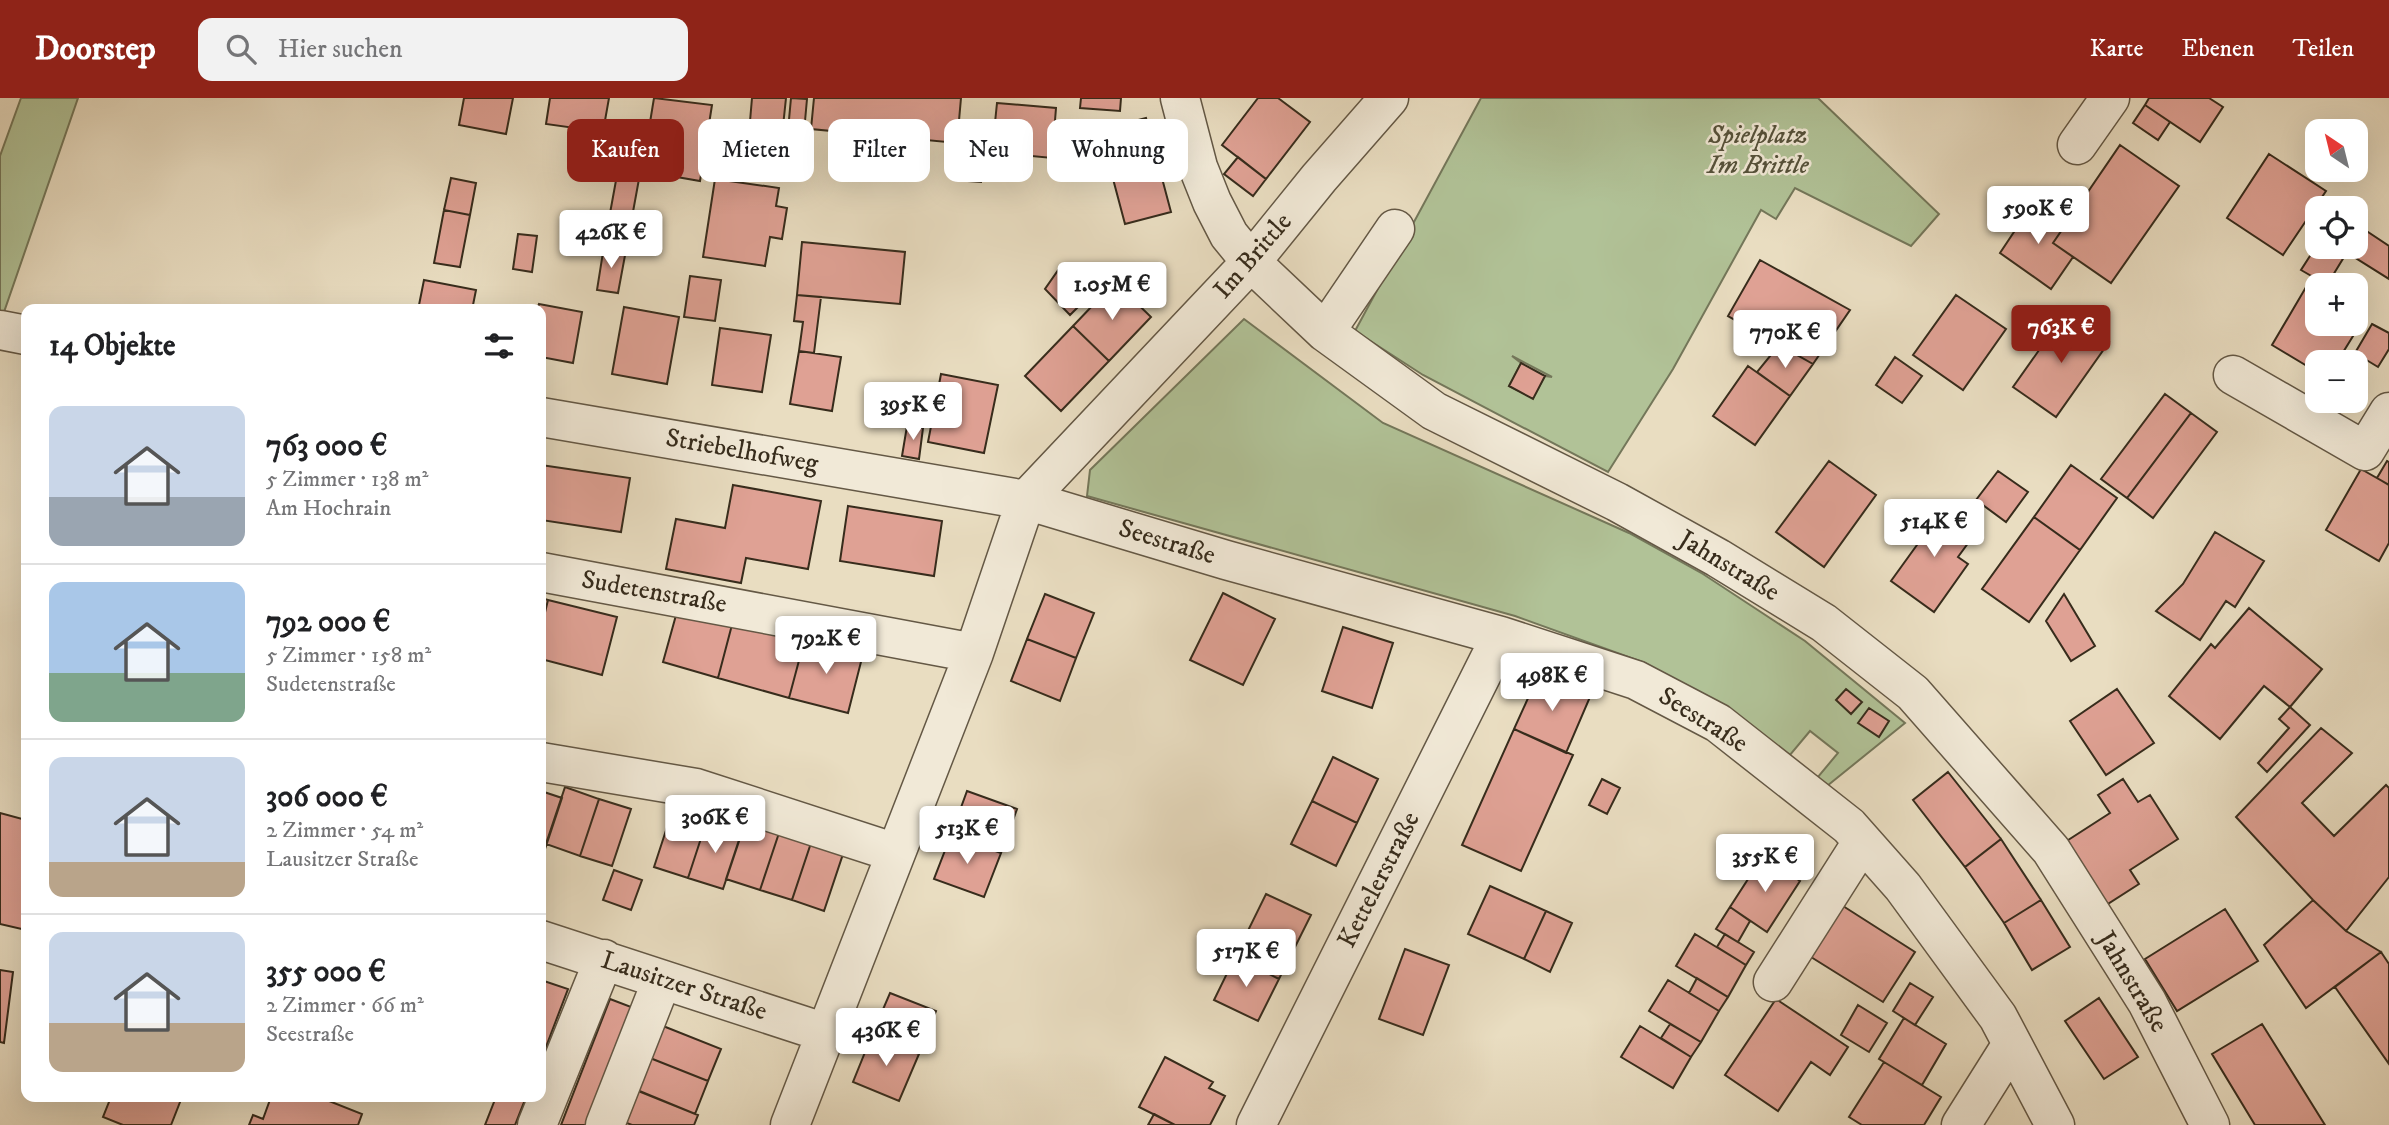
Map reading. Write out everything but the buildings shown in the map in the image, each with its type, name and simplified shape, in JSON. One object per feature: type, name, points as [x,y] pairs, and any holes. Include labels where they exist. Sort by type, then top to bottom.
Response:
[{"type":"street","name":"Jahnstraße","points":[[1180,98],[1198,167],[1229,235],[1251,262],[1325,332],[1434,411],[1617,502],[1730,565],[1824,624],[1913,693],[2051,850],[2147,1002],[2210,1125]]},
{"type":"street","name":"Im Brittle","points":[[1026,500],[1251,262],[1389,98]]},
{"type":"street","points":[[2077,145],[2110,98]]},
{"type":"street","points":[[1325,332],[1395,229]]},
{"type":"street","points":[[0,330],[21,334]]},
{"type":"street","points":[[2233,375],[2365,451],[2389,412]]},
{"type":"street","name":"Striebelhofweg","points":[[546,418],[1026,500]]},
{"type":"street","points":[[790,1125],[974,653],[1026,500]]},
{"type":"street","name":"Seestraße","points":[[1026,500],[1502,636],[1636,680],[1718,723],[1849,826],[1911,898],[1998,1017],[2055,1125]]},
{"type":"street","name":"Sudetenstraße","points":[[546,573],[974,653]]},
{"type":"street","name":"Kettelerstraße","points":[[1256,1125],[1502,636]]},
{"type":"street","points":[[546,763],[696,788],[896,853]]},
{"type":"street","points":[[1773,982],[1862,842]]},
{"type":"street","name":"Lausitzer Straße","points":[[546,942],[826,1032]]},
{"type":"street","points":[[537,1125],[604,959]]},
{"type":"street","points":[[605,1125],[662,980]]},
{"type":"street","points":[[1961,1125],[2012,1044]]},
{"type":"green space","points":[[21,98],[78,98],[4,312],[0,311],[0,156]]},
{"type":"green space","name":"Spielplatz Im Brittle","points":[[1481,98],[1818,98],[1939,214],[1911,246],[1795,188],[1776,219],[1761,210],[1673,369],[1608,472],[1423,375],[1355,331]],"holes":[[[1512,356],[1552,377],[1545,376],[1533,398],[1509,386],[1521,363]]]},
{"type":"green space","points":[[1244,319],[1383,423],[1629,533],[1703,574],[1805,641],[1905,723],[1827,786],[1817,778],[1838,753],[1810,731],[1790,755],[1733,715],[1645,663],[1515,616],[1087,496],[1090,470]]}]
